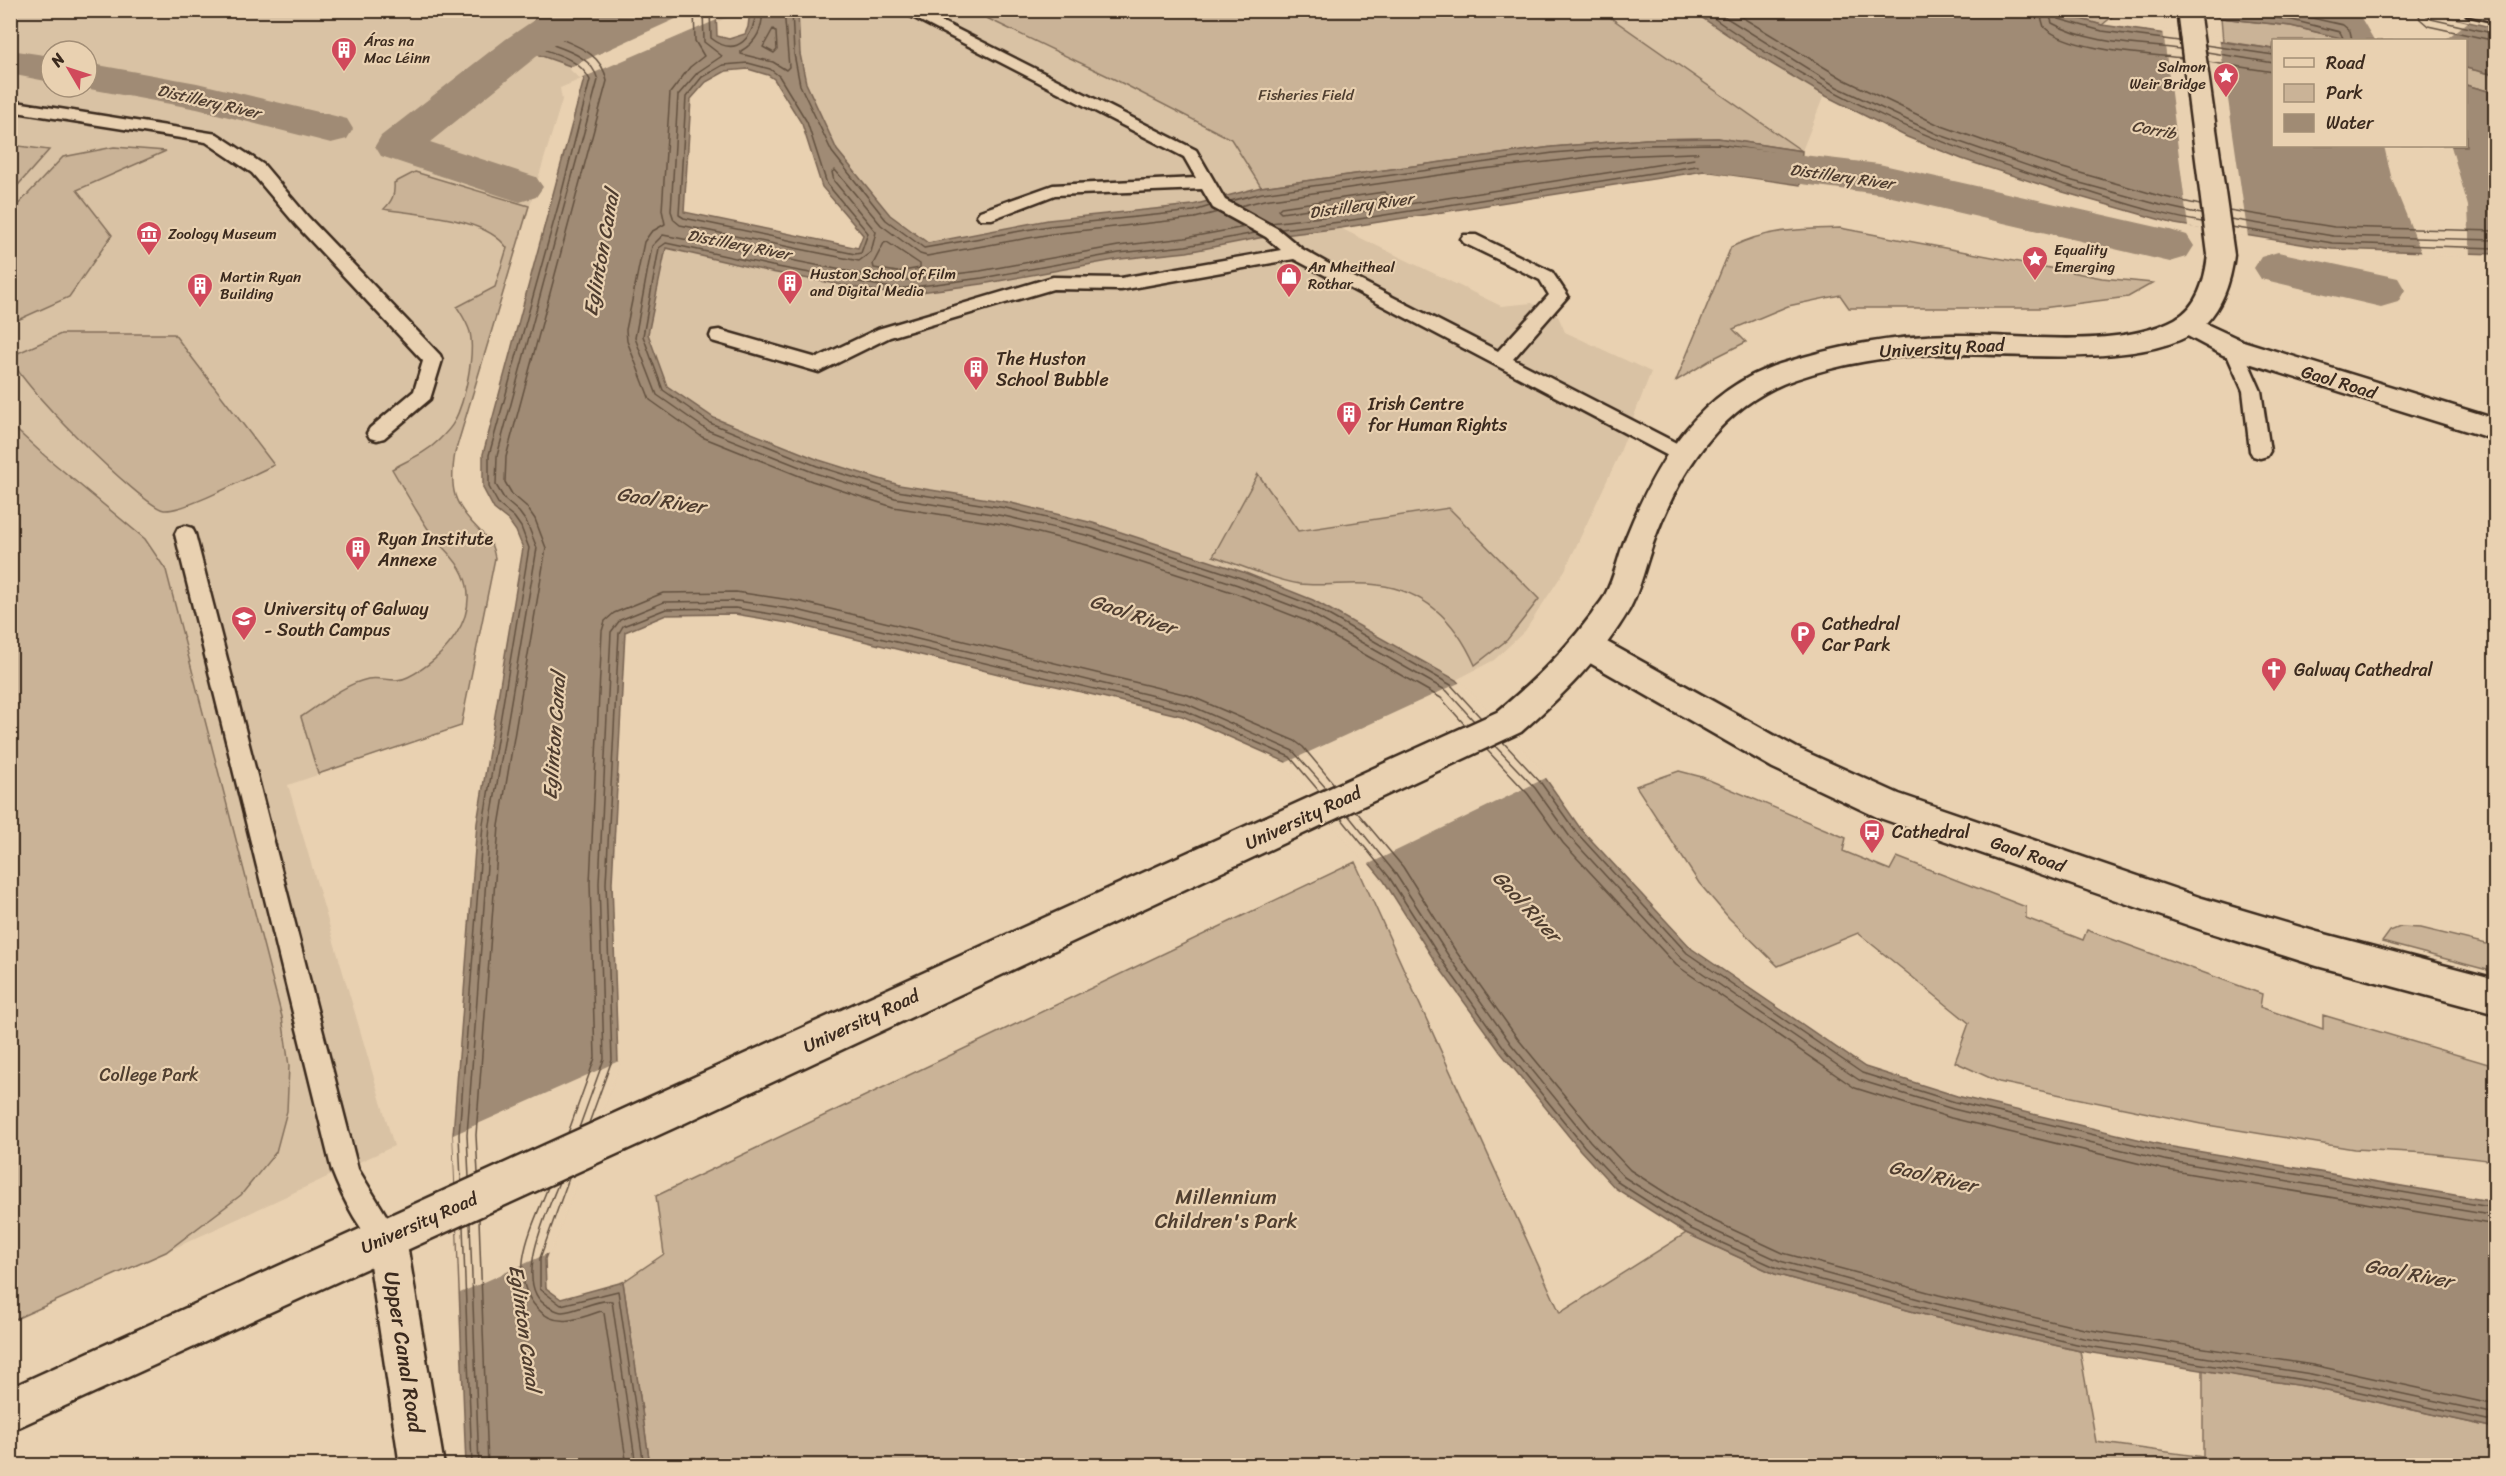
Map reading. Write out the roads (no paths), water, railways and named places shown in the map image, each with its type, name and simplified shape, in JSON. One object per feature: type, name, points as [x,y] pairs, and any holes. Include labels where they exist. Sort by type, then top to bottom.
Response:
[{"type":"main road","name":"University Road","points":[[10,1410],[671,1109],[1509,722],[1554,685],[1587,646],[1619,599],[1655,500],[1681,454],[1710,420],[1737,394],[1772,377],[1824,360],[1888,348],[1954,345],[2113,347],[2152,339],[2187,324],[2203,307],[2217,283],[2221,255],[2188,10]]},
{"type":"main road","points":[[2475,10],[2496,15]]},
{"type":"main road","name":"Gaol Road","points":[[2187,324],[2233,348],[2496,430]]},
{"type":"main road","name":"Gaol Road","points":[[1587,646],[1785,758],[1889,806],[2202,914],[2318,949],[2496,997]]},
{"type":"main road","name":"Upper Canal Road","points":[[386,1238],[422,1466]]},
{"type":"lane","points":[[906,10],[1190,154],[1219,204],[1272,233],[1296,253],[1681,454]]},
{"type":"lane","points":[[10,106],[211,138],[258,169],[302,221],[433,360],[423,394],[377,432]]},
{"type":"lane","points":[[986,215],[1053,190],[1206,183]]},
{"type":"lane","points":[[1470,239],[1546,276],[1559,296],[1500,361]]},
{"type":"lane","points":[[719,336],[819,364],[884,333],[1053,283],[1121,284],[1296,253]]},
{"type":"lane","points":[[2233,348],[2252,391],[2260,450]]},
{"type":"lane","points":[[185,534],[345,1171],[353,1189],[386,1238]]},
{"type":"water","points":[[539,11],[716,11],[717,36],[729,39],[745,34],[750,11],[798,11],[800,54],[806,83],[837,150],[890,215],[928,243],[1048,220],[1193,205],[1261,187],[1552,147],[1646,139],[1718,138],[1802,151],[1800,185],[1704,171],[1341,228],[1259,238],[1187,252],[1120,259],[982,284],[897,295],[771,272],[666,248],[648,334],[667,386],[714,418],[819,460],[899,485],[1007,502],[1093,523],[1243,572],[1313,600],[1456,680],[1546,779],[1580,828],[1692,949],[1865,1067],[1957,1096],[2167,1146],[2495,1202],[2495,1428],[2309,1387],[2080,1351],[1933,1317],[1775,1274],[1686,1233],[1615,1188],[1580,1150],[1501,1053],[1436,963],[1384,881],[1286,762],[1182,716],[1056,686],[794,624],[735,614],[666,615],[625,632],[612,883],[618,1062],[545,1259],[546,1288],[561,1299],[623,1282],[650,1465],[466,1466],[453,1135],[477,823],[523,548],[516,531],[509,521],[494,509],[483,488],[483,454],[584,79],[570,66],[508,44],[534,21]],"holes":[[[748,69],[774,79],[802,124],[822,187],[863,235],[858,248],[684,212],[691,99],[706,82],[726,71]]]},
{"type":"water","name":"Corrib","points":[[1692,11],[2052,11],[2102,25],[2272,49],[2272,147],[2467,147],[2467,85],[2495,93],[2495,254],[2332,249],[2175,224],[2063,192],[1962,159],[1907,137],[1824,95],[1770,63]]},
{"type":"water","points":[[2187,11],[2421,11],[2495,28],[2495,75],[2467,68],[2467,39],[2345,39],[2291,26],[2221,18]]},
{"type":"waterway","name":"Distillery River","points":[[520,187],[397,146],[521,48],[578,10]]},
{"type":"waterway","name":"Distillery River","points":[[12,62],[39,67]]},
{"type":"waterway","name":"Distillery River","points":[[99,78],[197,96],[331,129]]},
{"type":"waterway","name":"Distillery River","points":[[1717,159],[1879,179],[2170,246]]},
{"type":"waterway","name":"Distillery River","points":[[2278,268],[2381,290]]},
{"type":"place","name":"Áras na Mac Léinn","points":[[344,73]]},
{"type":"place","name":"Salmon Weir Bridge","points":[[2226,99]]},
{"type":"place","name":"Zoology Museum","points":[[149,257]]},
{"type":"place","name":"Equality Emerging","points":[[2035,282]]},
{"type":"place","name":"An Mheitheal Rothar","points":[[1289,299]]},
{"type":"place","name":"Huston School of Film and Digital Media","points":[[790,306]]},
{"type":"place","name":"Martin Ryan Building","points":[[200,309]]},
{"type":"place","name":"The Huston School Bubble","points":[[976,392]]},
{"type":"place","name":"Irish Centre for Human Rights","points":[[1349,437]]},
{"type":"place","name":"Ryan Institute Annexe","points":[[358,572]]},
{"type":"place","name":"University of Galway - South Campus","points":[[244,642]]},
{"type":"place","name":"Cathedral Car Park","points":[[1803,657]]},
{"type":"place","name":"Galway Cathedral","points":[[2274,693]]},
{"type":"place","name":"Cathedral","points":[[1872,855]]},
{"type":"park label","name":"Fisheries Field","points":[[1306,95]]},
{"type":"park label","name":"College Park","points":[[149,1075]]},
{"type":"park label","name":"Millennium Children's Park","points":[[1226,1209]]},
{"type":"water label","name":"Eglinton Canal","points":[[601,253]]},
{"type":"water label","name":"Gaol River","points":[[661,500]]},
{"type":"water label","name":"Gaol River","points":[[1133,614]]},
{"type":"water label","name":"Eglinton Canal","points":[[554,736]]},
{"type":"water label","name":"Gaol River","points":[[1527,906]]},
{"type":"water label","name":"Gaol River","points":[[1933,1176]]},
{"type":"water label","name":"Gaol River","points":[[2409,1273]]},
{"type":"water label","name":"Eglinton Canal","points":[[525,1328]]}]
